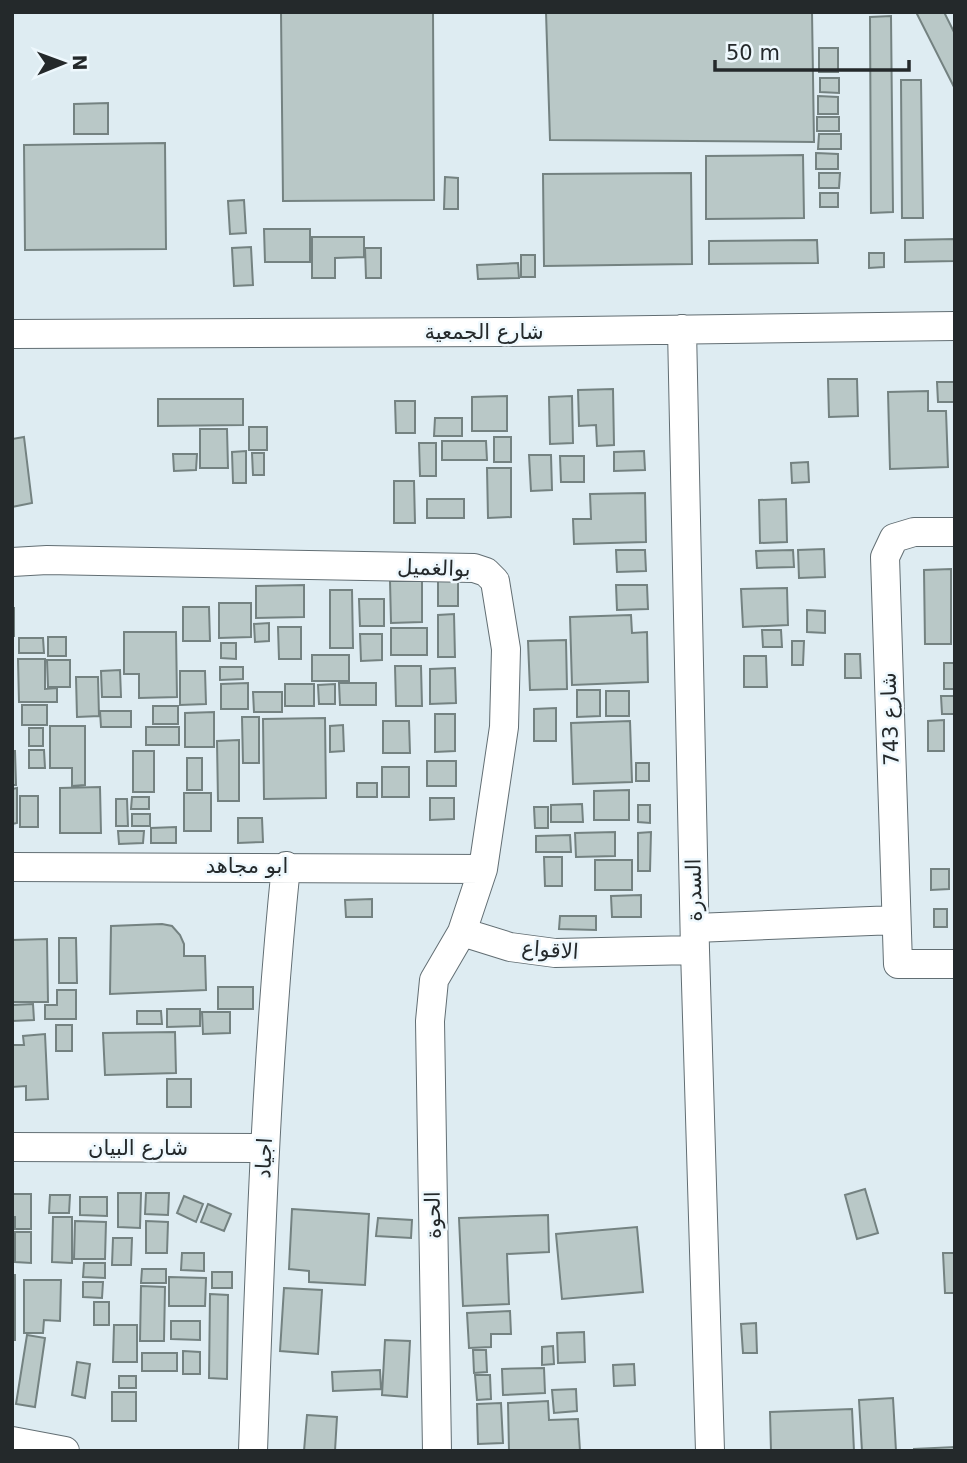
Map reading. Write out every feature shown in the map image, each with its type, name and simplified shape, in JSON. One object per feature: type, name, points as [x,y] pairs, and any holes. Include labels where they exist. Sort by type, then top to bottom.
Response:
[{"type":"street","name":"شارع الجمعية","points":[[12,334],[501,332],[955,326]]},
{"type":"street","name":"السدرة","points":[[682,329],[695,939],[710,1451]]},
{"type":"street","name":"شارع 743","points":[[955,533],[914,532],[894,538],[885,557],[898,964],[955,964]]},
{"type":"street","name":"بوالغميل","points":[[12,562],[47,560],[474,568],[486,572],[495,581],[506,649],[504,727],[483,869],[462,932]]},
{"type":"street","name":"ابو مجاهد","points":[[12,867],[286,866],[483,869]]},
{"type":"street","name":"اجياد","points":[[253,1451],[264,1148],[286,866]]},
{"type":"street","name":"الاقواع","points":[[462,932],[510,947],[555,953],[896,920]]},
{"type":"street","name":"الحوة","points":[[437,1451],[430,1021],[434,980],[462,932]]},
{"type":"street","name":"شارع البيان","points":[[12,1147],[264,1148]]},
{"type":"street","points":[[26,1446],[65,1451]]},
{"type":"building","points":[[281,12],[433,12],[434,200],[283,201]]},
{"type":"building","points":[[546,12],[812,12],[814,142],[550,140]]},
{"type":"building","points":[[916,12],[944,12],[955,34],[955,89]]},
{"type":"building","points":[[891,16],[893,212],[871,213],[870,17]]},
{"type":"building","points":[[819,48],[838,48],[838,72],[819,72]]},
{"type":"building","points":[[820,78],[839,78],[839,93],[820,92]]},
{"type":"building","points":[[901,80],[921,80],[923,218],[902,218]]},
{"type":"building","points":[[818,96],[838,97],[838,114],[818,114]]},
{"type":"building","points":[[108,103],[108,134],[74,134],[74,104]]},
{"type":"building","points":[[817,117],[839,117],[839,131],[817,131]]},
{"type":"building","points":[[819,134],[841,134],[841,149],[818,149]]},
{"type":"building","points":[[165,143],[166,249],[25,250],[24,145]]},
{"type":"building","points":[[816,153],[838,154],[838,169],[816,169]]},
{"type":"building","points":[[803,155],[804,218],[706,219],[706,156]]},
{"type":"building","points":[[691,173],[692,264],[544,266],[543,174]]},
{"type":"building","points":[[819,173],[840,173],[839,188],[819,188]]},
{"type":"building","points":[[445,177],[458,178],[458,209],[444,209]]},
{"type":"building","points":[[820,193],[838,193],[838,207],[820,207]]},
{"type":"building","points":[[244,200],[246,233],[230,234],[228,201]]},
{"type":"building","points":[[264,229],[310,229],[310,262],[265,262]]},
{"type":"building","points":[[312,237],[364,237],[364,257],[335,258],[335,278],[312,278]]},
{"type":"building","points":[[955,239],[955,261],[905,262],[905,240]]},
{"type":"building","points":[[817,240],[818,263],[709,264],[709,241]]},
{"type":"building","points":[[251,247],[253,285],[234,286],[232,248]]},
{"type":"building","points":[[365,248],[381,248],[381,278],[366,278]]},
{"type":"building","points":[[869,253],[884,253],[884,267],[869,268]]},
{"type":"building","points":[[521,255],[535,255],[535,277],[521,277]]},
{"type":"building","points":[[518,263],[519,278],[478,279],[477,265]]},
{"type":"building","points":[[828,379],[857,379],[858,416],[829,417]]},
{"type":"building","points":[[937,382],[955,382],[955,402],[938,402]]},
{"type":"building","points":[[613,389],[614,445],[597,446],[596,425],[579,426],[578,390]]},
{"type":"building","points":[[928,391],[928,411],[946,411],[948,467],[890,469],[888,392]]},
{"type":"building","points":[[507,396],[507,431],[472,431],[472,397]]},
{"type":"building","points":[[572,396],[573,443],[550,444],[549,397]]},
{"type":"building","points":[[158,399],[243,399],[243,425],[158,426]]},
{"type":"building","points":[[395,401],[415,401],[415,433],[396,433]]},
{"type":"building","points":[[435,418],[462,418],[462,436],[434,436]]},
{"type":"building","points":[[249,427],[267,427],[267,450],[249,450]]},
{"type":"building","points":[[200,429],[227,429],[228,468],[200,468]]},
{"type":"building","points":[[24,437],[32,503],[12,507],[12,439]]},
{"type":"building","points":[[494,437],[511,437],[511,462],[494,462]]},
{"type":"building","points":[[442,441],[486,441],[487,460],[442,460]]},
{"type":"building","points":[[419,443],[436,443],[436,476],[420,476]]},
{"type":"building","points":[[246,451],[246,483],[233,483],[232,452]]},
{"type":"building","points":[[644,451],[645,470],[614,471],[614,452]]},
{"type":"building","points":[[252,453],[264,453],[264,475],[253,475]]},
{"type":"building","points":[[173,454],[197,454],[196,470],[174,471]]},
{"type":"building","points":[[529,455],[551,455],[552,490],[531,491]]},
{"type":"building","points":[[560,456],[584,456],[584,482],[561,482]]},
{"type":"building","points":[[808,462],[809,482],[792,483],[791,463]]},
{"type":"building","points":[[487,468],[511,468],[511,517],[488,518]]},
{"type":"building","points":[[394,481],[414,481],[415,523],[394,523]]},
{"type":"building","points":[[645,493],[646,542],[574,544],[573,519],[591,519],[590,494]]},
{"type":"building","points":[[427,499],[464,499],[464,518],[427,518]]},
{"type":"building","points":[[786,499],[787,542],[760,543],[759,500]]},
{"type":"building","points":[[824,549],[825,577],[799,578],[798,550]]},
{"type":"building","points":[[616,550],[645,550],[646,571],[617,572]]},
{"type":"building","points":[[793,550],[794,567],[757,568],[756,551]]},
{"type":"building","points":[[951,569],[951,644],[925,644],[924,570]]},
{"type":"building","points":[[438,579],[458,579],[458,606],[438,606]]},
{"type":"building","points":[[390,581],[422,581],[422,622],[391,623]]},
{"type":"building","points":[[304,585],[304,617],[256,618],[256,586]]},
{"type":"building","points":[[616,585],[647,585],[648,609],[617,610]]},
{"type":"building","points":[[787,588],[788,625],[743,627],[741,589]]},
{"type":"building","points":[[330,590],[352,590],[353,648],[330,648]]},
{"type":"building","points":[[359,599],[384,599],[384,626],[360,626]]},
{"type":"building","points":[[219,603],[251,603],[251,637],[219,638]]},
{"type":"building","points":[[183,607],[209,607],[210,641],[183,641]]},
{"type":"building","points":[[14,608],[14,636],[12,636]]},
{"type":"building","points":[[807,610],[825,611],[825,633],[807,632]]},
{"type":"building","points":[[454,614],[455,657],[438,657],[438,615]]},
{"type":"building","points":[[631,615],[632,633],[647,632],[648,682],[572,685],[570,617]]},
{"type":"building","points":[[269,623],[269,641],[255,642],[254,624]]},
{"type":"building","points":[[278,627],[301,627],[301,659],[279,659]]},
{"type":"building","points":[[391,628],[427,628],[427,655],[391,655]]},
{"type":"building","points":[[762,630],[781,630],[782,647],[763,647]]},
{"type":"building","points":[[124,632],[176,632],[177,697],[139,698],[139,674],[124,674]]},
{"type":"building","points":[[360,634],[382,634],[382,660],[361,661]]},
{"type":"building","points":[[48,637],[66,637],[66,656],[48,656]]},
{"type":"building","points":[[19,638],[43,638],[44,653],[19,653]]},
{"type":"building","points":[[566,640],[567,689],[530,690],[528,641]]},
{"type":"building","points":[[792,641],[804,641],[803,665],[792,665]]},
{"type":"building","points":[[221,643],[236,643],[236,659],[221,658]]},
{"type":"building","points":[[845,654],[860,654],[861,678],[845,678]]},
{"type":"building","points":[[312,655],[349,655],[349,681],[312,681]]},
{"type":"building","points":[[744,656],[766,656],[767,687],[744,687]]},
{"type":"building","points":[[18,659],[45,659],[45,689],[57,688],[57,702],[19,702]]},
{"type":"building","points":[[47,660],[70,660],[70,687],[48,687]]},
{"type":"building","points":[[944,663],[955,663],[955,689],[944,689]]},
{"type":"building","points":[[395,666],[421,666],[422,706],[396,706]]},
{"type":"building","points":[[220,667],[243,667],[243,679],[220,680]]},
{"type":"building","points":[[455,668],[456,703],[430,704],[430,669]]},
{"type":"building","points":[[120,670],[121,697],[102,697],[101,671]]},
{"type":"building","points":[[180,671],[205,671],[206,704],[180,705]]},
{"type":"building","points":[[76,677],[98,677],[99,716],[77,717]]},
{"type":"building","points":[[248,683],[248,709],[221,709],[221,684]]},
{"type":"building","points":[[339,683],[376,683],[376,705],[340,705]]},
{"type":"building","points":[[285,684],[314,684],[314,706],[285,706]]},
{"type":"building","points":[[335,684],[335,704],[319,704],[318,685]]},
{"type":"building","points":[[577,690],[600,690],[600,716],[577,717]]},
{"type":"building","points":[[606,691],[629,691],[629,716],[606,716]]},
{"type":"building","points":[[253,692],[282,692],[282,712],[254,712]]},
{"type":"building","points":[[941,696],[955,696],[955,714],[942,714]]},
{"type":"building","points":[[22,705],[47,705],[47,725],[22,725]]},
{"type":"building","points":[[153,706],[178,706],[178,724],[153,724]]},
{"type":"building","points":[[556,708],[556,741],[534,741],[534,709]]},
{"type":"building","points":[[100,711],[131,711],[131,727],[101,727]]},
{"type":"building","points":[[214,712],[214,747],[185,747],[185,713]]},
{"type":"building","points":[[435,714],[455,714],[455,751],[435,752]]},
{"type":"building","points":[[242,717],[259,717],[259,763],[243,763]]},
{"type":"building","points":[[325,718],[326,798],[264,799],[263,719]]},
{"type":"building","points":[[944,720],[944,751],[928,751],[928,721]]},
{"type":"building","points":[[383,721],[409,721],[410,753],[383,753]]},
{"type":"building","points":[[630,721],[632,782],[573,784],[571,723]]},
{"type":"building","points":[[343,725],[344,751],[330,752],[330,726]]},
{"type":"building","points":[[50,726],[85,726],[85,785],[72,786],[72,768],[50,768]]},
{"type":"building","points":[[146,727],[179,727],[179,745],[146,745]]},
{"type":"building","points":[[29,728],[43,728],[43,746],[29,746]]},
{"type":"building","points":[[239,740],[239,801],[218,801],[217,741]]},
{"type":"building","points":[[29,750],[44,750],[45,768],[29,768]]},
{"type":"building","points":[[12,751],[15,751],[16,785],[12,785]]},
{"type":"building","points":[[133,751],[154,751],[154,792],[133,792]]},
{"type":"building","points":[[187,758],[202,758],[202,790],[187,790]]},
{"type":"building","points":[[427,761],[456,761],[456,786],[427,786]]},
{"type":"building","points":[[636,763],[649,763],[649,781],[636,781]]},
{"type":"building","points":[[382,767],[409,767],[409,797],[382,797]]},
{"type":"building","points":[[357,783],[377,783],[377,797],[357,797]]},
{"type":"building","points":[[100,787],[101,833],[60,833],[60,788]]},
{"type":"building","points":[[17,788],[17,823],[12,824],[12,789]]},
{"type":"building","points":[[629,790],[629,820],[594,820],[594,791]]},
{"type":"building","points":[[184,793],[211,793],[211,831],[184,831]]},
{"type":"building","points":[[20,796],[38,796],[38,827],[20,827]]},
{"type":"building","points":[[132,797],[149,797],[149,809],[131,809]]},
{"type":"building","points":[[430,798],[454,798],[454,819],[430,820]]},
{"type":"building","points":[[116,799],[127,799],[128,826],[116,826]]},
{"type":"building","points":[[582,804],[583,822],[551,822],[551,805]]},
{"type":"building","points":[[638,805],[650,805],[650,823],[638,822]]},
{"type":"building","points":[[534,807],[548,807],[548,828],[535,828]]},
{"type":"building","points":[[132,814],[150,814],[150,826],[132,826]]},
{"type":"building","points":[[238,818],[262,818],[263,842],[238,843]]},
{"type":"building","points":[[176,827],[176,843],[151,843],[151,828]]},
{"type":"building","points":[[118,831],[144,831],[143,843],[119,844]]},
{"type":"building","points":[[615,832],[615,856],[576,857],[575,833]]},
{"type":"building","points":[[651,832],[650,871],[638,871],[638,833]]},
{"type":"building","points":[[570,835],[571,852],[536,852],[536,836]]},
{"type":"building","points":[[544,857],[562,857],[562,886],[545,886]]},
{"type":"building","points":[[595,860],[632,860],[632,890],[595,890]]},
{"type":"building","points":[[931,869],[949,869],[949,889],[931,890]]},
{"type":"building","points":[[641,895],[641,917],[612,917],[611,896]]},
{"type":"building","points":[[372,899],[372,917],[346,917],[345,900]]},
{"type":"building","points":[[934,909],[947,909],[947,927],[934,927]]},
{"type":"building","points":[[560,916],[596,916],[596,930],[559,929]]},
{"type":"building","points":[[111,926],[172,926],[180,935],[184,944],[184,956],[205,956],[206,990],[110,994]]},
{"type":"building","points":[[59,938],[76,938],[77,983],[59,983]]},
{"type":"building","points":[[47,939],[48,1002],[12,1002],[12,940]]},
{"type":"building","points":[[218,987],[253,987],[253,1009],[218,1009]]},
{"type":"building","points":[[57,990],[76,990],[76,1019],[45,1019],[45,1005],[57,1005]]},
{"type":"building","points":[[33,1004],[34,1020],[12,1021],[12,1005]]},
{"type":"building","points":[[167,1009],[200,1009],[200,1026],[167,1027]]},
{"type":"building","points":[[137,1011],[161,1011],[162,1024],[137,1024]]},
{"type":"building","points":[[202,1012],[230,1012],[230,1033],[203,1034]]},
{"type":"building","points":[[56,1025],[72,1025],[72,1051],[56,1051]]},
{"type":"building","points":[[175,1032],[176,1073],[105,1075],[103,1033]]},
{"type":"building","points":[[45,1034],[48,1099],[26,1100],[26,1086],[12,1087],[12,1045],[24,1045],[23,1036]]},
{"type":"building","points":[[167,1079],[191,1079],[191,1107],[167,1107]]},
{"type":"building","points":[[865,1189],[878,1233],[857,1239],[845,1195]]},
{"type":"building","points":[[118,1193],[141,1193],[140,1228],[118,1227]]},
{"type":"building","points":[[146,1193],[169,1193],[168,1215],[145,1214]]},
{"type":"building","points":[[12,1194],[31,1194],[31,1229],[15,1229]]},
{"type":"building","points":[[50,1195],[70,1195],[69,1213],[49,1213]]},
{"type":"building","points":[[184,1196],[203,1204],[196,1222],[177,1213]]},
{"type":"building","points":[[80,1197],[107,1197],[107,1216],[80,1215]]},
{"type":"building","points":[[208,1204],[231,1214],[224,1231],[201,1222]]},
{"type":"building","points":[[292,1209],[369,1214],[365,1285],[309,1282],[309,1271],[289,1269]]},
{"type":"building","points":[[548,1215],[549,1252],[507,1254],[509,1304],[463,1306],[459,1218]]},
{"type":"building","points":[[53,1217],[72,1217],[72,1263],[52,1262]]},
{"type":"building","points":[[378,1218],[412,1220],[411,1238],[376,1236]]},
{"type":"building","points":[[75,1221],[106,1222],[105,1259],[74,1259]]},
{"type":"building","points":[[146,1221],[168,1222],[167,1253],[146,1253]]},
{"type":"building","points":[[637,1227],[643,1292],[562,1299],[556,1234]]},
{"type":"building","points":[[15,1232],[31,1232],[31,1263],[15,1262]]},
{"type":"building","points":[[113,1238],[132,1238],[131,1265],[112,1265]]},
{"type":"building","points":[[182,1253],[204,1253],[204,1271],[181,1270]]},
{"type":"building","points":[[943,1253],[955,1253],[955,1293],[945,1293]]},
{"type":"building","points":[[84,1263],[105,1263],[105,1278],[83,1277]]},
{"type":"building","points":[[142,1269],[166,1269],[166,1283],[141,1283]]},
{"type":"building","points":[[212,1272],[232,1272],[232,1288],[212,1288]]},
{"type":"building","points":[[12,1275],[15,1275],[15,1340],[12,1340]]},
{"type":"building","points":[[169,1277],[206,1278],[205,1306],[169,1306]]},
{"type":"building","points":[[24,1280],[61,1280],[60,1321],[44,1320],[43,1333],[24,1333]]},
{"type":"building","points":[[83,1282],[103,1282],[102,1298],[83,1297]]},
{"type":"building","points":[[141,1286],[165,1287],[164,1341],[140,1341]]},
{"type":"building","points":[[284,1288],[322,1290],[318,1354],[280,1351]]},
{"type":"building","points":[[210,1294],[228,1295],[227,1379],[209,1378]]},
{"type":"building","points":[[94,1302],[109,1302],[109,1325],[94,1325]]},
{"type":"building","points":[[510,1311],[511,1334],[491,1334],[491,1347],[469,1348],[467,1313]]},
{"type":"building","points":[[171,1321],[200,1321],[200,1340],[171,1339]]},
{"type":"building","points":[[756,1323],[757,1353],[743,1353],[741,1324]]},
{"type":"building","points":[[114,1325],[137,1325],[137,1362],[113,1362]]},
{"type":"building","points":[[584,1332],[585,1362],[558,1363],[557,1333]]},
{"type":"building","points":[[27,1335],[45,1338],[35,1407],[16,1404]]},
{"type":"building","points":[[385,1340],[410,1341],[407,1397],[382,1395]]},
{"type":"building","points":[[553,1346],[554,1364],[542,1365],[542,1347]]},
{"type":"building","points":[[473,1350],[486,1350],[487,1372],[474,1373]]},
{"type":"building","points":[[183,1351],[200,1352],[200,1374],[183,1374]]},
{"type":"building","points":[[142,1353],[177,1353],[177,1371],[142,1371]]},
{"type":"building","points":[[77,1362],[90,1364],[85,1398],[72,1395]]},
{"type":"building","points":[[634,1364],[635,1385],[614,1386],[613,1365]]},
{"type":"building","points":[[544,1368],[545,1393],[503,1395],[502,1369]]},
{"type":"building","points":[[380,1370],[381,1389],[333,1391],[332,1372]]},
{"type":"building","points":[[475,1375],[490,1375],[491,1399],[477,1400]]},
{"type":"building","points":[[119,1376],[136,1376],[136,1388],[119,1388]]},
{"type":"building","points":[[576,1389],[577,1411],[554,1413],[552,1390]]},
{"type":"building","points":[[112,1392],[136,1392],[136,1421],[112,1421]]},
{"type":"building","points":[[893,1398],[896,1451],[862,1451],[859,1400]]},
{"type":"building","points":[[548,1401],[549,1420],[578,1419],[580,1451],[509,1451],[508,1403]]},
{"type":"building","points":[[501,1403],[503,1443],[478,1444],[477,1404]]},
{"type":"building","points":[[852,1409],[854,1451],[771,1451],[770,1412]]},
{"type":"building","points":[[307,1415],[337,1417],[335,1451],[304,1451]]},
{"type":"building","points":[[955,1447],[955,1451],[914,1451],[914,1449]]}]
